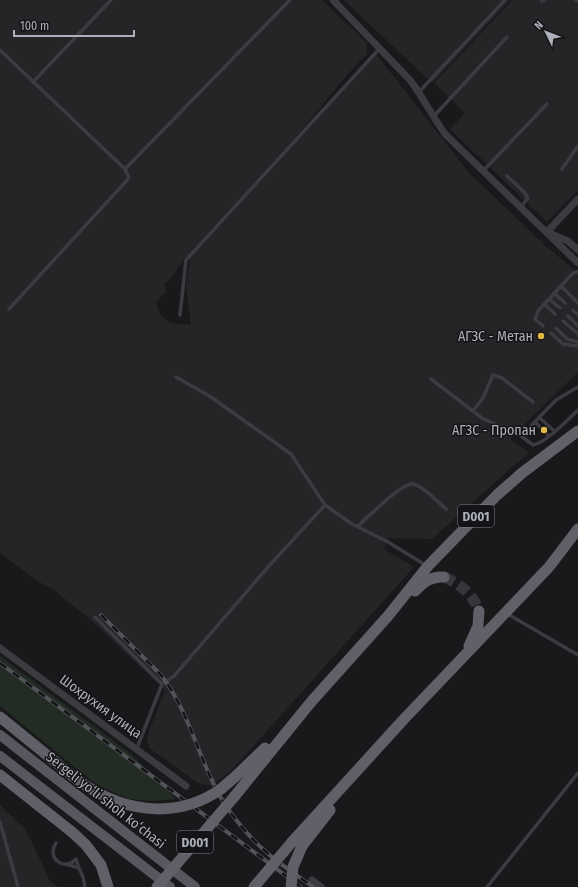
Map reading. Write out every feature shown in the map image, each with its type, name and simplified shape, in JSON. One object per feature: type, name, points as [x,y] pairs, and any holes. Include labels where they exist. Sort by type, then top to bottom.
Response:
[{"type":"highway","name":"D001","points":[[157,887],[234,797],[311,702],[388,616],[428,566],[497,494],[522,473],[578,431]]},
{"type":"highway","points":[[254,887],[297,844],[404,719],[549,567],[578,529]]},
{"type":"highway","points":[[388,616],[425,582],[432,578],[444,577]]},
{"type":"highway","points":[[458,663],[476,633],[479,611]]},
{"type":"highway","points":[[0,717],[74,777],[96,792],[114,801],[131,806],[150,809],[166,809],[188,805],[203,800],[222,789],[247,767],[311,702]]},
{"type":"highway","points":[[0,775],[72,832],[86,845],[101,865],[108,887]]},
{"type":"highway","points":[[291,887],[297,844]]},
{"type":"main road","name":"Sergeli yo‘li shoh ko‘chasi","points":[[0,735],[195,887]]},
{"type":"main road","points":[[0,756],[170,887]]},
{"type":"street","points":[[333,0],[400,68],[419,92],[433,117],[445,134],[578,263]]},
{"type":"street","points":[[547,232],[578,199]]},
{"type":"street","points":[[547,232],[568,241],[578,250]]},
{"type":"street","name":"Шохрухия улица","points":[[0,648],[186,786]]},
{"type":"street","points":[[312,880],[321,887]]},
{"type":"lane","points":[[33,82],[111,0]]},
{"type":"lane","points":[[125,169],[290,0]]},
{"type":"lane","points":[[419,92],[505,0]]},
{"type":"lane","points":[[433,117],[508,37]]},
{"type":"lane","points":[[180,315],[186,260],[380,48]]},
{"type":"lane","points":[[0,50],[125,169],[129,178],[9,309]]},
{"type":"lane","points":[[483,171],[547,104]]},
{"type":"lane","points":[[562,169],[578,146]]},
{"type":"lane","points":[[507,176],[524,192],[528,198],[520,208]]},
{"type":"lane","points":[[543,326],[535,319],[538,311],[572,274],[578,271]]},
{"type":"lane","points":[[561,286],[578,303]]},
{"type":"lane","points":[[554,293],[565,303]]},
{"type":"lane","points":[[549,299],[560,308]]},
{"type":"lane","points":[[544,304],[555,314]]},
{"type":"lane","points":[[573,310],[578,315]]},
{"type":"lane","points":[[568,316],[578,326]]},
{"type":"lane","points":[[563,321],[578,334]]},
{"type":"lane","points":[[556,328],[567,339],[578,342]]},
{"type":"lane","points":[[551,333],[563,344],[578,346]]},
{"type":"lane","points":[[473,411],[483,398],[493,375],[502,378],[533,402]]},
{"type":"lane","points":[[176,377],[211,397],[291,454],[325,505],[358,526],[428,566]]},
{"type":"lane","points":[[431,379],[482,418],[521,436],[533,445],[550,436],[578,410]]},
{"type":"lane","points":[[521,436],[556,400],[578,387]]},
{"type":"lane","points":[[540,418],[554,431]]},
{"type":"lane","points":[[535,422],[550,436]]},
{"type":"lane","points":[[358,526],[395,493],[404,486],[412,483],[418,486],[446,509]]},
{"type":"lane","points":[[136,748],[162,684],[174,676],[268,567],[325,505]]},
{"type":"lane","points":[[506,613],[578,654]]},
{"type":"lane","points":[[95,617],[162,684]]},
{"type":"lane","points":[[487,887],[578,773]]},
{"type":"lane","points":[[0,822],[18,887]]},
{"type":"lane","points":[[56,843],[54,846],[53,855],[58,862],[79,868]]},
{"type":"lane","points":[[66,864],[70,864],[76,859],[85,887]]},
{"type":"shaded area","points":[[0,0],[322,0],[367,43],[367,54],[346,76],[297,136],[179,266],[172,277],[164,285],[167,291],[156,302],[160,314],[170,323],[191,325],[186,286],[190,258],[376,54],[470,174],[547,247],[578,273],[578,372],[510,439],[529,453],[432,539],[389,538],[384,549],[414,567],[230,772],[210,786],[198,783],[149,748],[147,737],[165,690],[92,621],[54,590],[39,582],[0,553]]},
{"type":"shaded area","points":[[344,0],[510,0],[432,83]]},
{"type":"shaded area","points":[[512,0],[578,0],[578,190],[547,222],[450,129],[465,113],[434,83]]},
{"type":"shaded area","points":[[0,656],[131,754],[176,799],[152,801],[130,799],[98,785],[88,778],[0,706]]},
{"type":"shaded area","points":[[0,805],[24,828],[50,881],[58,887],[0,887]]},
{"type":"tunnel","points":[[444,577],[465,590],[470,595],[479,611]]},
{"type":"railway","points":[[101,615],[161,675],[171,690],[187,720],[213,783],[225,805],[235,818],[258,845],[282,865],[313,887]]},
{"type":"railway","points":[[0,663],[301,887]]},
{"type":"place","name":"АГЗС - Метан","points":[[541,336]]},
{"type":"place","name":"АГЗС - Пропан","points":[[544,430]]}]
